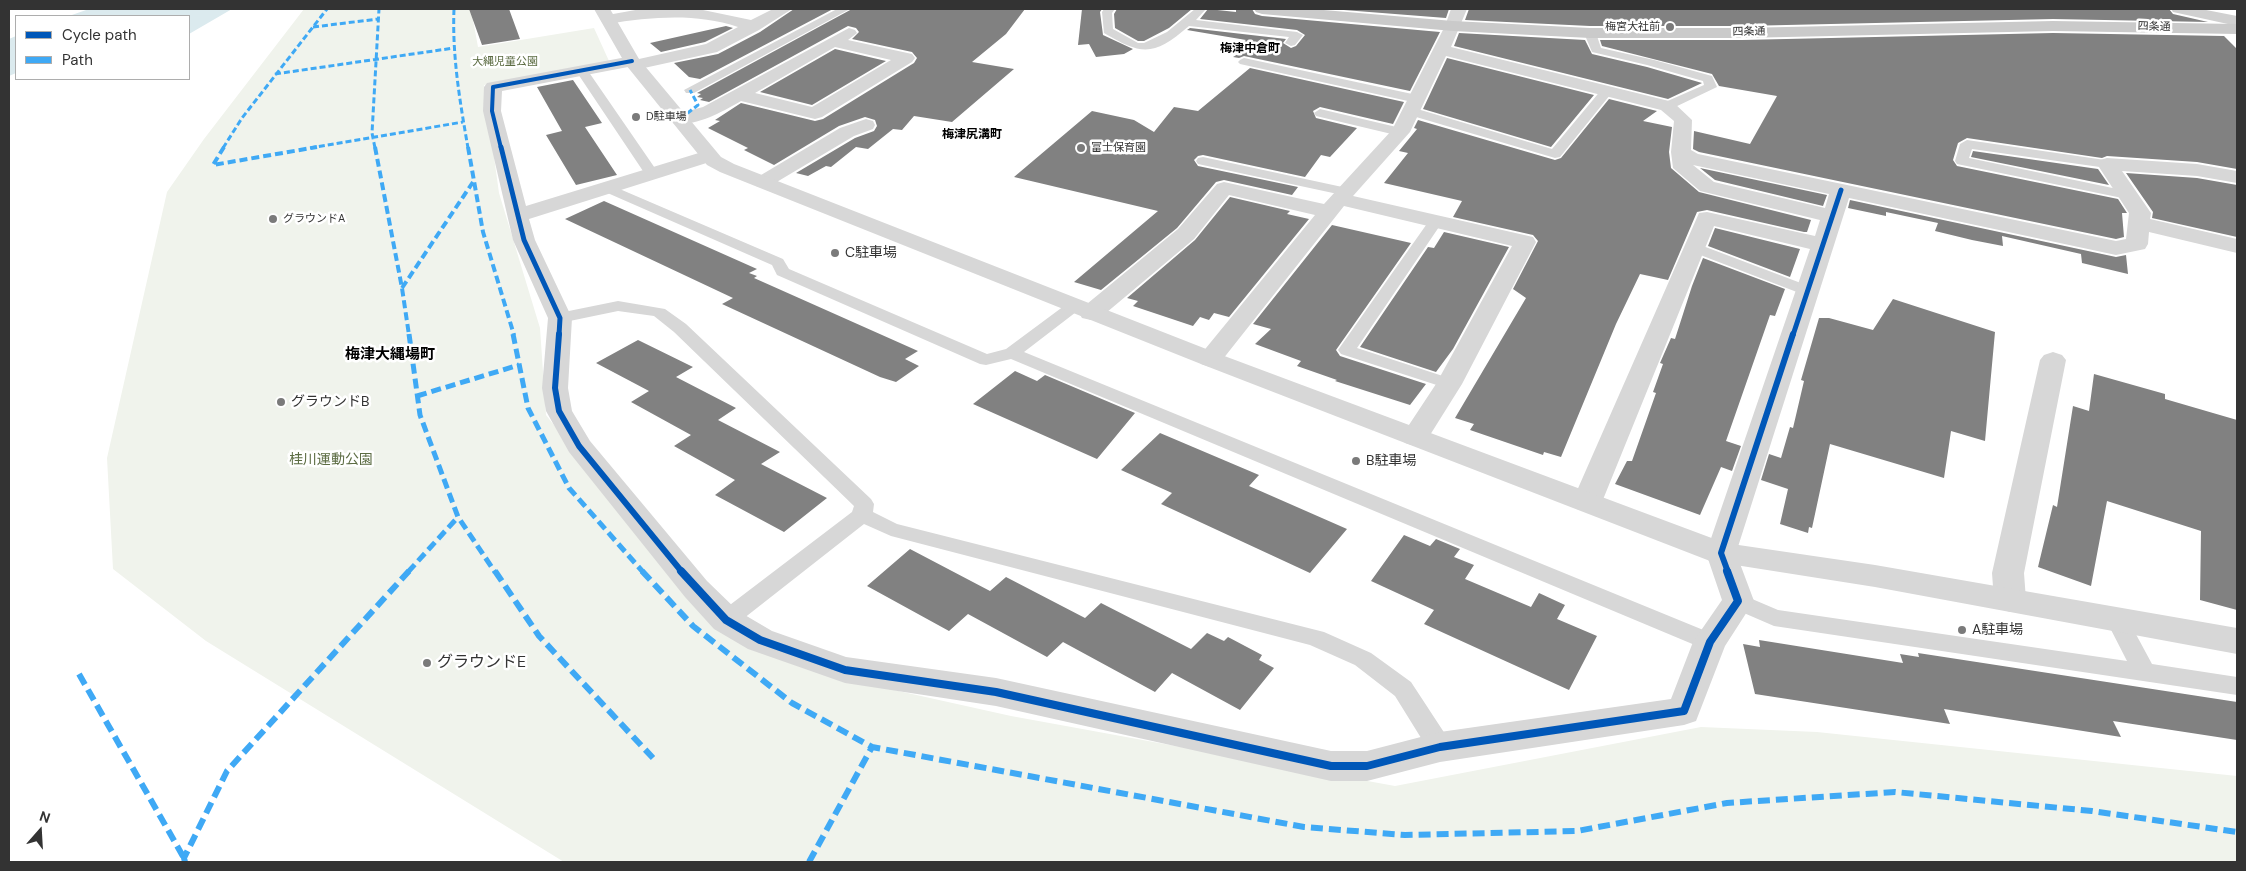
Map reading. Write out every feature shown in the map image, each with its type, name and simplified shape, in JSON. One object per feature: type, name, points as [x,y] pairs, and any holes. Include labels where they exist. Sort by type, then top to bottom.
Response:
[{"type":"main road","name":"四条通","points":[[1262,9],[1453,26],[1590,33],[1752,33],[2053,26],[2237,29]]},
{"type":"main road","points":[[2180,9],[2237,21]]},
{"type":"street","points":[[784,9],[711,48],[493,88],[492,111],[524,240],[560,318],[555,388],[559,411],[579,446],[696,589],[726,620],[760,640],[845,670],[996,692],[1331,766],[1367,766],[1440,747],[1684,711],[1710,642],[1738,601],[1722,553],[1841,190]]},
{"type":"street","points":[[1210,359],[1338,201],[1400,132],[1453,26],[1459,9]]},
{"type":"street","points":[[753,27],[743,22],[721,18],[649,13],[605,14],[633,63],[709,156],[727,168],[1210,359],[1722,553],[1875,576],[2237,641]]},
{"type":"street","points":[[680,119],[710,111],[858,28]]},
{"type":"street","points":[[739,95],[815,112],[906,58],[833,42]]},
{"type":"street","points":[[1441,50],[1667,106],[1683,120],[1681,152],[1683,168],[1707,187],[1833,216]]},
{"type":"street","points":[[764,182],[847,132],[866,125]]},
{"type":"street","points":[[1681,152],[1692,159],[2116,248],[2137,244],[2140,213],[2107,164]]},
{"type":"street","points":[[519,215],[709,156]]},
{"type":"street","points":[[2107,164],[2197,170],[2237,177]]},
{"type":"street","points":[[1083,309],[1186,234],[1224,188],[1338,201],[1525,242],[1449,384],[1415,437]]},
{"type":"street","points":[[1587,502],[1707,218],[1823,246]]},
{"type":"street","points":[[2139,223],[2237,246]]},
{"type":"street","points":[[2010,600],[2008,573],[2053,360]]},
{"type":"lane","points":[[690,90],[845,9]]},
{"type":"lane","points":[[1110,9],[1107,12],[1108,31],[1137,46],[1151,47],[1187,22],[1201,9]]},
{"type":"lane","points":[[1187,22],[1297,35],[1291,43]]},
{"type":"lane","points":[[1590,33],[1596,50],[1650,62],[1708,79],[1711,87],[1667,106]]},
{"type":"lane","points":[[1244,62],[1413,105],[1555,154],[1606,92]]},
{"type":"lane","points":[[582,71],[652,174]]},
{"type":"lane","points":[[1320,113],[1400,132]]},
{"type":"lane","points":[[2107,164],[1967,144],[1962,161],[2127,195]]},
{"type":"lane","points":[[1203,161],[1338,201]]},
{"type":"lane","points":[[608,188],[778,262],[783,272],[986,360],[1012,354],[1083,309]]},
{"type":"lane","points":[[1436,221],[1348,350],[1449,384]]},
{"type":"lane","points":[[1695,248],[1808,291]]},
{"type":"lane","points":[[560,318],[618,306],[659,312],[680,328],[864,504],[862,515],[726,620]]},
{"type":"lane","points":[[1012,354],[1710,642]]},
{"type":"lane","points":[[862,515],[890,529],[1316,638],[1363,659],[1403,690],[1440,747]]},
{"type":"lane","points":[[1738,601],[1774,618],[2237,686]]},
{"type":"lane","points":[[2117,620],[2145,673]]},
{"type":"green space","name":"桂川運動公園","points":[[304,9],[471,9],[478,47],[594,28],[609,61],[601,65],[484,85],[499,193],[540,328],[546,415],[707,620],[822,674],[1011,716],[1395,786],[1701,727],[1817,732],[2237,776],[2237,862],[564,862],[206,641],[113,569],[107,458],[167,192],[204,139]]},
{"type":"shaded area","points":[[89,9],[232,9],[190,33],[190,15],[72,15]]},
{"type":"shaded area","points":[[15,36],[15,73],[9,76],[9,39]]},
{"type":"building","points":[[469,9],[509,9],[520,39],[482,45]]},
{"type":"building","points":[[794,9],[833,9],[700,79],[689,77],[674,63],[718,54],[760,32]]},
{"type":"building","points":[[852,9],[1025,9],[1006,34],[972,62],[1014,69],[952,122],[914,116],[902,130],[893,129],[868,149],[856,147],[831,167],[826,166],[808,176],[796,173],[855,138],[874,131],[877,126],[875,120],[865,117],[839,126],[774,165],[744,150],[748,148],[708,128],[720,121],[715,120],[741,103],[815,121],[823,119],[914,63],[917,58],[912,52],[852,39],[859,32],[856,28],[848,26],[709,102],[700,100],[703,98],[697,97],[701,94],[697,93]]},
{"type":"building","points":[[1082,9],[1102,9],[1100,12],[1103,35],[1133,49],[1124,54],[1096,57],[1089,44],[1078,45]]},
{"type":"building","points":[[1117,9],[1192,9],[1169,28],[1144,41],[1138,41],[1115,28],[1114,14]]},
{"type":"building","points":[[1208,9],[1236,12],[1236,9],[1252,9],[1255,14],[1262,16],[1440,32],[1410,91],[1244,56],[1239,58],[1233,57],[1238,54],[1229,52],[1246,40],[1187,30],[1190,28],[1286,39],[1283,43],[1291,48],[1296,46],[1305,35],[1297,30],[1200,19]]},
{"type":"building","points":[[1331,9],[1449,9],[1446,18]]},
{"type":"building","points":[[1469,9],[2169,9],[2173,14],[2208,22],[2053,19],[1742,26],[1590,26],[1465,20]]},
{"type":"building","points":[[726,26],[733,28],[705,42],[661,52],[650,43]]},
{"type":"building","points":[[1459,33],[1585,40],[1592,54],[1702,83],[1668,99],[1454,46]]},
{"type":"building","points":[[2053,33],[2224,36],[2237,49],[2237,169],[2197,162],[2107,156],[2102,158],[1967,138],[1958,143],[1953,160],[1957,166],[2118,199],[2127,213],[2122,213],[2124,237],[2116,239],[1699,152],[1693,149],[1694,131],[1750,144],[1777,96],[1719,86],[1712,74],[1602,46],[1600,40],[1742,40]]},
{"type":"building","points":[[835,49],[886,61],[812,105],[760,92]]},
{"type":"building","points":[[1447,58],[1594,95],[1551,147],[1423,109]]},
{"type":"building","points":[[1250,68],[1404,102],[1393,124],[1320,107],[1313,111],[1316,118],[1357,128],[1330,157],[1321,155],[1305,177],[1203,155],[1198,156],[1194,160],[1198,166],[1298,187],[1292,195],[1224,180],[1216,182],[1177,228],[1101,290],[1074,282],[1158,211],[1014,177],[1092,111],[1134,120],[1154,132],[1174,107],[1198,111]]},
{"type":"building","points":[[573,80],[602,123],[585,127],[617,175],[576,185],[546,135],[562,131],[537,87]]},
{"type":"building","points":[[1609,99],[1657,111],[1643,121],[1672,127],[1669,152],[1671,168],[1699,192],[1811,220],[1807,232],[1804,232],[1707,210],[1697,212],[1668,280],[1640,274],[1616,324],[1561,457],[1544,452],[1543,455],[1470,430],[1474,424],[1455,418],[1526,298],[1513,289],[1538,241],[1533,235],[1453,217],[1462,201],[1384,183],[1408,153],[1399,151],[1417,129],[1414,128],[1418,120],[1555,160],[1561,158]]},
{"type":"building","points":[[1973,151],[2098,169],[2109,185],[1971,157]]},
{"type":"building","points":[[1700,168],[1827,195],[1823,206],[1715,180]]},
{"type":"building","points":[[2126,173],[2197,178],[2237,185],[2237,237],[2152,218],[2153,212]]},
{"type":"building","points":[[1230,197],[1290,211],[1287,214],[1309,219],[1229,317],[1214,313],[1209,320],[1200,317],[1193,326],[1133,306],[1138,301],[1127,298],[1195,240]]},
{"type":"building","points":[[1850,200],[2116,257],[2126,255],[2128,274],[2082,263],[2081,254],[2002,236],[2003,246],[1972,240],[1935,231],[1938,223],[1886,212],[1886,216],[1848,208]]},
{"type":"building","points":[[604,201],[757,269],[749,273],[757,276],[754,278],[918,351],[905,359],[919,366],[896,382],[880,377],[722,304],[733,298],[565,219]]},
{"type":"building","points":[[1332,225],[1411,243],[1336,350],[1340,356],[1426,384],[1410,405],[1335,381],[1337,380],[1297,366],[1301,361],[1255,344],[1271,329],[1253,324]]},
{"type":"building","points":[[1715,228],[1800,249],[1790,277],[1708,246]]},
{"type":"building","points":[[1444,232],[1509,247],[1453,349],[1436,372],[1360,347],[1428,247],[1434,248]]},
{"type":"building","points":[[1703,258],[1785,289],[1775,316],[1770,315],[1726,441],[1741,446],[1732,471],[1721,467],[1700,515],[1615,484],[1627,461],[1632,461],[1656,393],[1653,392],[1663,364],[1660,363],[1671,338],[1675,339]]},
{"type":"building","points":[[1893,299],[1995,332],[1985,441],[1951,431],[1944,478],[1830,444],[1812,528],[1809,527],[1808,533],[1780,524],[1788,489],[1761,480],[1769,454],[1781,458],[1790,427],[1793,428],[1804,381],[1801,380],[1819,318],[1829,318],[1873,330]]},
{"type":"building","points":[[638,340],[693,367],[676,377],[736,408],[718,420],[780,452],[761,464],[827,498],[784,532],[715,495],[735,480],[674,446],[691,435],[631,402],[649,391],[596,363]]},
{"type":"building","points":[[1015,371],[1037,381],[1045,375],[1135,413],[1097,459],[973,404]]},
{"type":"building","points":[[2094,374],[2165,394],[2165,399],[2237,420],[2237,610],[2200,600],[2201,531],[2107,501],[2091,586],[2038,567],[2053,505],[2057,507],[2073,406],[2089,411]]},
{"type":"building","points":[[1160,433],[1259,475],[1249,486],[1347,529],[1310,573],[1161,504],[1172,493],[1121,470]]},
{"type":"building","points":[[1404,535],[1430,546],[1436,539],[1460,549],[1454,557],[1474,565],[1465,579],[1531,607],[1539,593],[1565,605],[1557,619],[1597,636],[1569,690],[1424,624],[1434,610],[1371,581]]},
{"type":"building","points":[[910,549],[990,591],[1006,577],[1085,618],[1101,603],[1191,649],[1207,633],[1224,641],[1228,637],[1262,655],[1259,660],[1274,668],[1240,710],[1172,673],[1155,692],[1063,642],[1047,657],[968,614],[949,631],[867,586]]},
{"type":"building","points":[[1759,640],[1903,663],[1900,654],[1919,657],[1918,653],[2237,702],[2237,740],[2113,721],[2121,737],[1944,709],[1950,724],[1755,694],[1743,644],[1760,647]]},
{"type":"marked path","points":[[327,9],[242,118],[213,165],[463,122]]},
{"type":"marked path","points":[[379,9],[372,133],[402,288],[420,415],[458,517],[539,636],[653,758]]},
{"type":"marked path","points":[[454,9],[453,35],[457,85],[483,232],[513,332],[528,408],[569,488],[693,626],[792,703],[872,747],[1304,827],[1405,835],[1577,831],[1727,803],[1895,792],[2092,811],[2237,832]]},
{"type":"marked path","points":[[313,27],[378,19]]},
{"type":"marked path","points":[[275,74],[454,48]]},
{"type":"marked path","points":[[680,119],[698,105],[690,90]]},
{"type":"marked path","points":[[402,288],[473,182]]},
{"type":"marked path","points":[[417,396],[519,365]]},
{"type":"marked path","points":[[185,862],[184,858],[227,771],[458,517]]},
{"type":"marked path","points":[[79,674],[184,858]]},
{"type":"marked path","points":[[809,862],[872,747]]},
{"type":"cycle path","points":[[632,61],[493,87],[492,111],[524,240],[560,318],[555,388],[559,411],[579,446],[696,589],[726,620],[760,640],[845,670],[996,692],[1331,766],[1367,766],[1440,747],[1684,711],[1710,642],[1738,601],[1721,553],[1841,190]]},
{"type":"place","name":"梅宮大社前","points":[[1670,27]]},
{"type":"place","name":"D駐車場","points":[[636,117]]},
{"type":"place","name":"富士保育園","points":[[1081,148]]},
{"type":"place","name":"グラウンドA","points":[[273,219]]},
{"type":"place","name":"C駐車場","points":[[835,253]]},
{"type":"place","name":"グラウンドB","points":[[281,402]]},
{"type":"place","name":"B駐車場","points":[[1356,461]]},
{"type":"place","name":"A駐車場","points":[[1962,630]]},
{"type":"place","name":"グラウンドE","points":[[427,663]]},
{"type":"district","name":"梅津中倉町","points":[[1250,49]]},
{"type":"district","name":"梅津尻溝町","points":[[972,135]]},
{"type":"district","name":"梅津大縄場町","points":[[390,355]]},
{"type":"park label","name":"大縄児童公園","points":[[505,62]]}]
